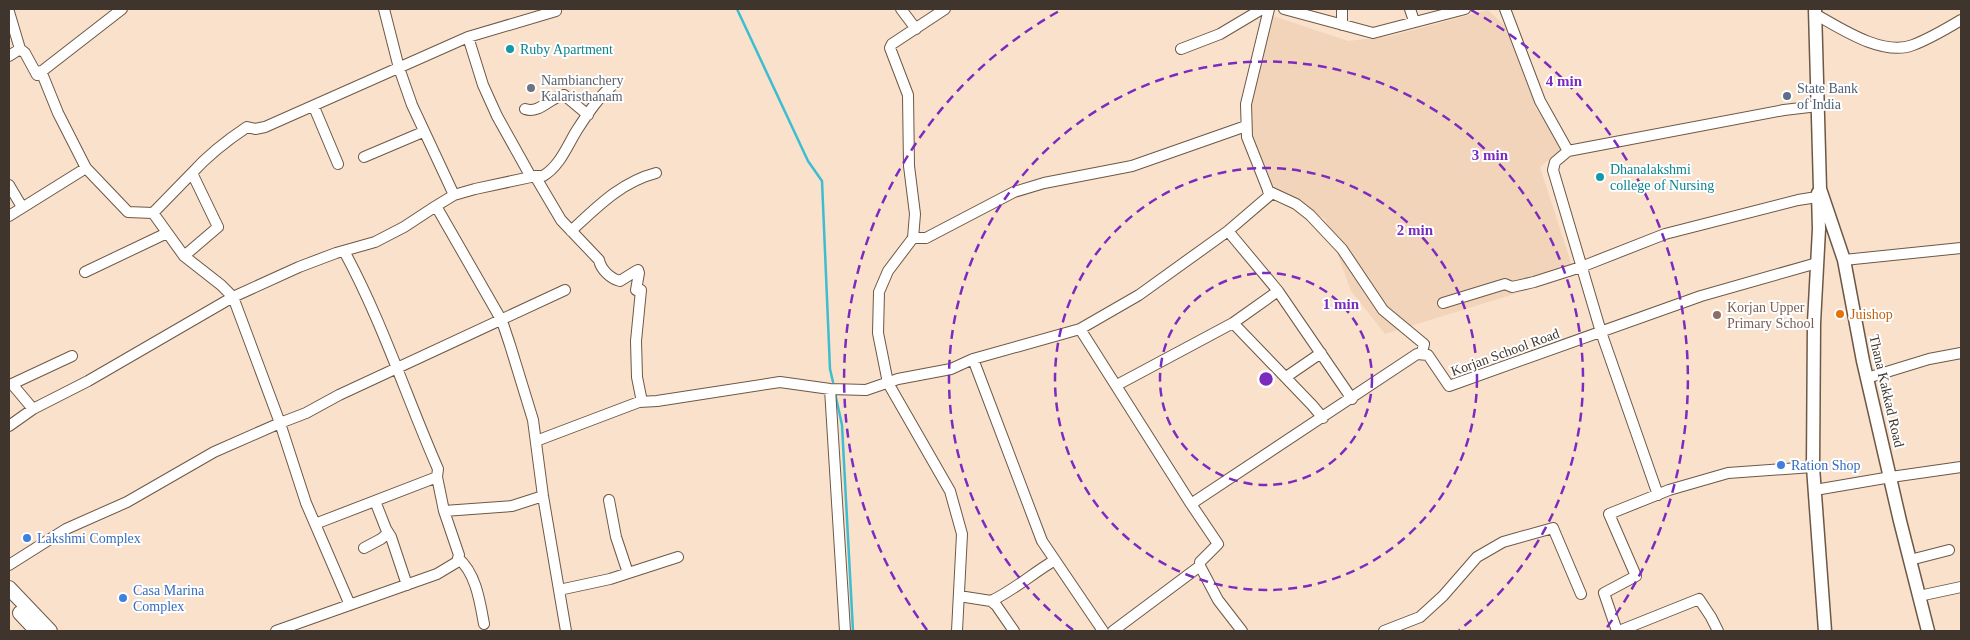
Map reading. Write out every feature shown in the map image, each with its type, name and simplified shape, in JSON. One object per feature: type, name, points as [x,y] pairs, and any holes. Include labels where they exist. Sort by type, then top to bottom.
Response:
[{"type":"highway","points":[[9,588],[50,631]]},
{"type":"highway","points":[[9,601],[37,631]]},
{"type":"main road","name":"Thana Kakkad Road","points":[[1815,11],[1818,193],[1844,260],[1867,378],[1928,631]]},
{"type":"main road","points":[[1818,193],[1819,229],[1814,323],[1813,467],[1825,631]]},
{"type":"street","points":[[9,12],[20,49],[25,53],[37,75],[122,9]]},
{"type":"street","points":[[384,9],[399,68],[423,132],[454,195]]},
{"type":"street","points":[[42,71],[58,113],[86,168],[128,212],[153,213],[210,153],[247,127],[255,129],[265,127],[468,37],[556,9]]},
{"type":"street","points":[[901,9],[916,29]]},
{"type":"street","points":[[945,9],[892,44],[890,48],[908,95],[909,166],[914,214],[913,238],[888,271],[880,292],[878,333],[888,383],[950,491],[962,534],[957,631]]},
{"type":"street","points":[[1181,50],[1220,34],[1262,9]]},
{"type":"street","points":[[536,441],[608,412],[642,402],[780,382],[830,389],[866,390],[898,379],[951,370],[973,359],[1080,329],[1139,295],[1228,231],[1270,195],[1247,137],[1246,126],[1246,104],[1269,9]]},
{"type":"street","points":[[1284,9],[1373,33],[1465,9]]},
{"type":"street","points":[[1342,9],[1342,25]]},
{"type":"street","points":[[1410,9],[1414,21]]},
{"type":"street","points":[[1505,9],[1540,101],[1568,151]]},
{"type":"street","points":[[1815,11],[1844,30],[1882,48],[1911,46],[1961,20]]},
{"type":"street","points":[[468,37],[483,85],[533,176],[561,220],[599,260],[600,266],[614,280],[620,281],[638,270],[636,290],[641,290],[636,352],[637,376],[642,402]]},
{"type":"street","points":[[9,56],[20,49]]},
{"type":"street","points":[[9,426],[33,409],[88,381],[233,298],[299,267],[375,242],[404,227],[454,195],[475,188],[533,176],[543,176],[555,166],[600,97],[616,82]]},
{"type":"street","points":[[525,109],[532,111],[564,95],[588,115]]},
{"type":"street","points":[[314,106],[338,164]]},
{"type":"street","points":[[1658,495],[1601,332],[1553,170],[1555,162],[1568,151],[1784,110],[1818,106]]},
{"type":"street","points":[[913,238],[926,238],[1014,192],[1132,166],[1246,126]]},
{"type":"street","points":[[364,157],[423,132]]},
{"type":"street","points":[[9,216],[86,168]]},
{"type":"street","points":[[184,256],[218,227],[192,173]]},
{"type":"street","points":[[571,231],[621,187],[656,173]]},
{"type":"street","points":[[9,185],[22,207]]},
{"type":"street","points":[[1268,191],[1296,204],[1310,215],[1342,250],[1383,310],[1424,344],[1422,352]]},
{"type":"street","points":[[1442,303],[1505,284],[1512,287],[1534,282],[1581,267],[1665,234],[1798,200],[1818,193]]},
{"type":"street","points":[[436,206],[502,321],[533,420],[543,496],[566,631]]},
{"type":"street","points":[[153,213],[184,256],[221,285],[233,298],[280,423],[306,503],[350,605]]},
{"type":"street","points":[[1228,231],[1278,291],[1352,399]]},
{"type":"street","points":[[85,272],[167,233]]},
{"type":"street","points":[[1844,260],[1961,248]]},
{"type":"street","points":[[276,631],[437,574],[458,562],[459,555],[444,511],[437,477],[438,469],[363,286],[344,251]]},
{"type":"street","name":"Korjan School Road","points":[[1191,504],[1352,399],[1417,354],[1428,355],[1448,386],[1701,296],[1817,263]]},
{"type":"street","points":[[9,565],[66,528],[127,502],[214,452],[306,413],[339,395],[502,321],[565,290]]},
{"type":"street","points":[[1117,385],[1233,323],[1278,291]]},
{"type":"street","points":[[1233,323],[1323,418]]},
{"type":"street","points":[[1080,329],[1218,544],[1200,562],[1200,566],[1113,631]]},
{"type":"street","points":[[1286,377],[1321,353]]},
{"type":"street","points":[[1867,378],[1929,359],[1961,353]]},
{"type":"street","points":[[33,409],[10,382],[72,356]]},
{"type":"street","points":[[973,359],[1042,541],[1104,631]]},
{"type":"street","points":[[830,389],[846,631]]},
{"type":"street","points":[[1718,631],[1699,599],[1618,631],[1604,593],[1636,576],[1609,514],[1658,495],[1728,473],[1813,467]]},
{"type":"street","points":[[1815,490],[1961,467]]},
{"type":"street","points":[[315,524],[437,477]]},
{"type":"street","points":[[444,511],[512,506],[543,496]]},
{"type":"street","points":[[609,500],[616,537],[628,573]]},
{"type":"street","points":[[375,501],[407,585]]},
{"type":"street","points":[[1384,631],[1420,617],[1443,596],[1477,557],[1503,542],[1553,528],[1582,594]]},
{"type":"street","points":[[364,548],[381,539],[388,532]]},
{"type":"street","points":[[1910,560],[1949,550]]},
{"type":"street","points":[[559,590],[628,573],[678,557]]},
{"type":"street","points":[[458,558],[466,566],[476,590],[484,624]]},
{"type":"street","points":[[991,601],[1010,592],[1024,580],[1055,560]]},
{"type":"street","points":[[1200,566],[1218,600],[1242,631]]},
{"type":"street","points":[[1919,596],[1961,587]]},
{"type":"street","points":[[959,596],[991,601],[996,605],[1014,631]]},
{"type":"shaded area","points":[[1488,10],[1509,30],[1536,108],[1563,148],[1540,167],[1575,275],[1385,334],[1351,291],[1325,219],[1265,188],[1251,125],[1250,97],[1270,15],[1348,41],[1391,36]]},
{"type":"waterway","points":[[737,9],[808,161],[822,181],[830,369],[833,382]]},
{"type":"waterway","points":[[835,393],[842,425],[853,631]]},
{"type":"place","name":"Ruby Apartment","points":[[510,49]]},
{"type":"place","name":"Nambianchery Kalaristhanam","points":[[531,88]]},
{"type":"place","name":"State Bank of India","points":[[1787,96]]},
{"type":"place","name":"Dhanalakshmi college of Nursing","points":[[1600,177]]},
{"type":"place","name":"Juishop","points":[[1840,314]]},
{"type":"place","name":"Korjan Upper Primary School","points":[[1717,315]]},
{"type":"place","name":"Ration Shop","points":[[1781,465]]},
{"type":"place","name":"Lakshmi Complex","points":[[27,538]]},
{"type":"place","name":"Casa Marina Complex","points":[[123,598]]}]
